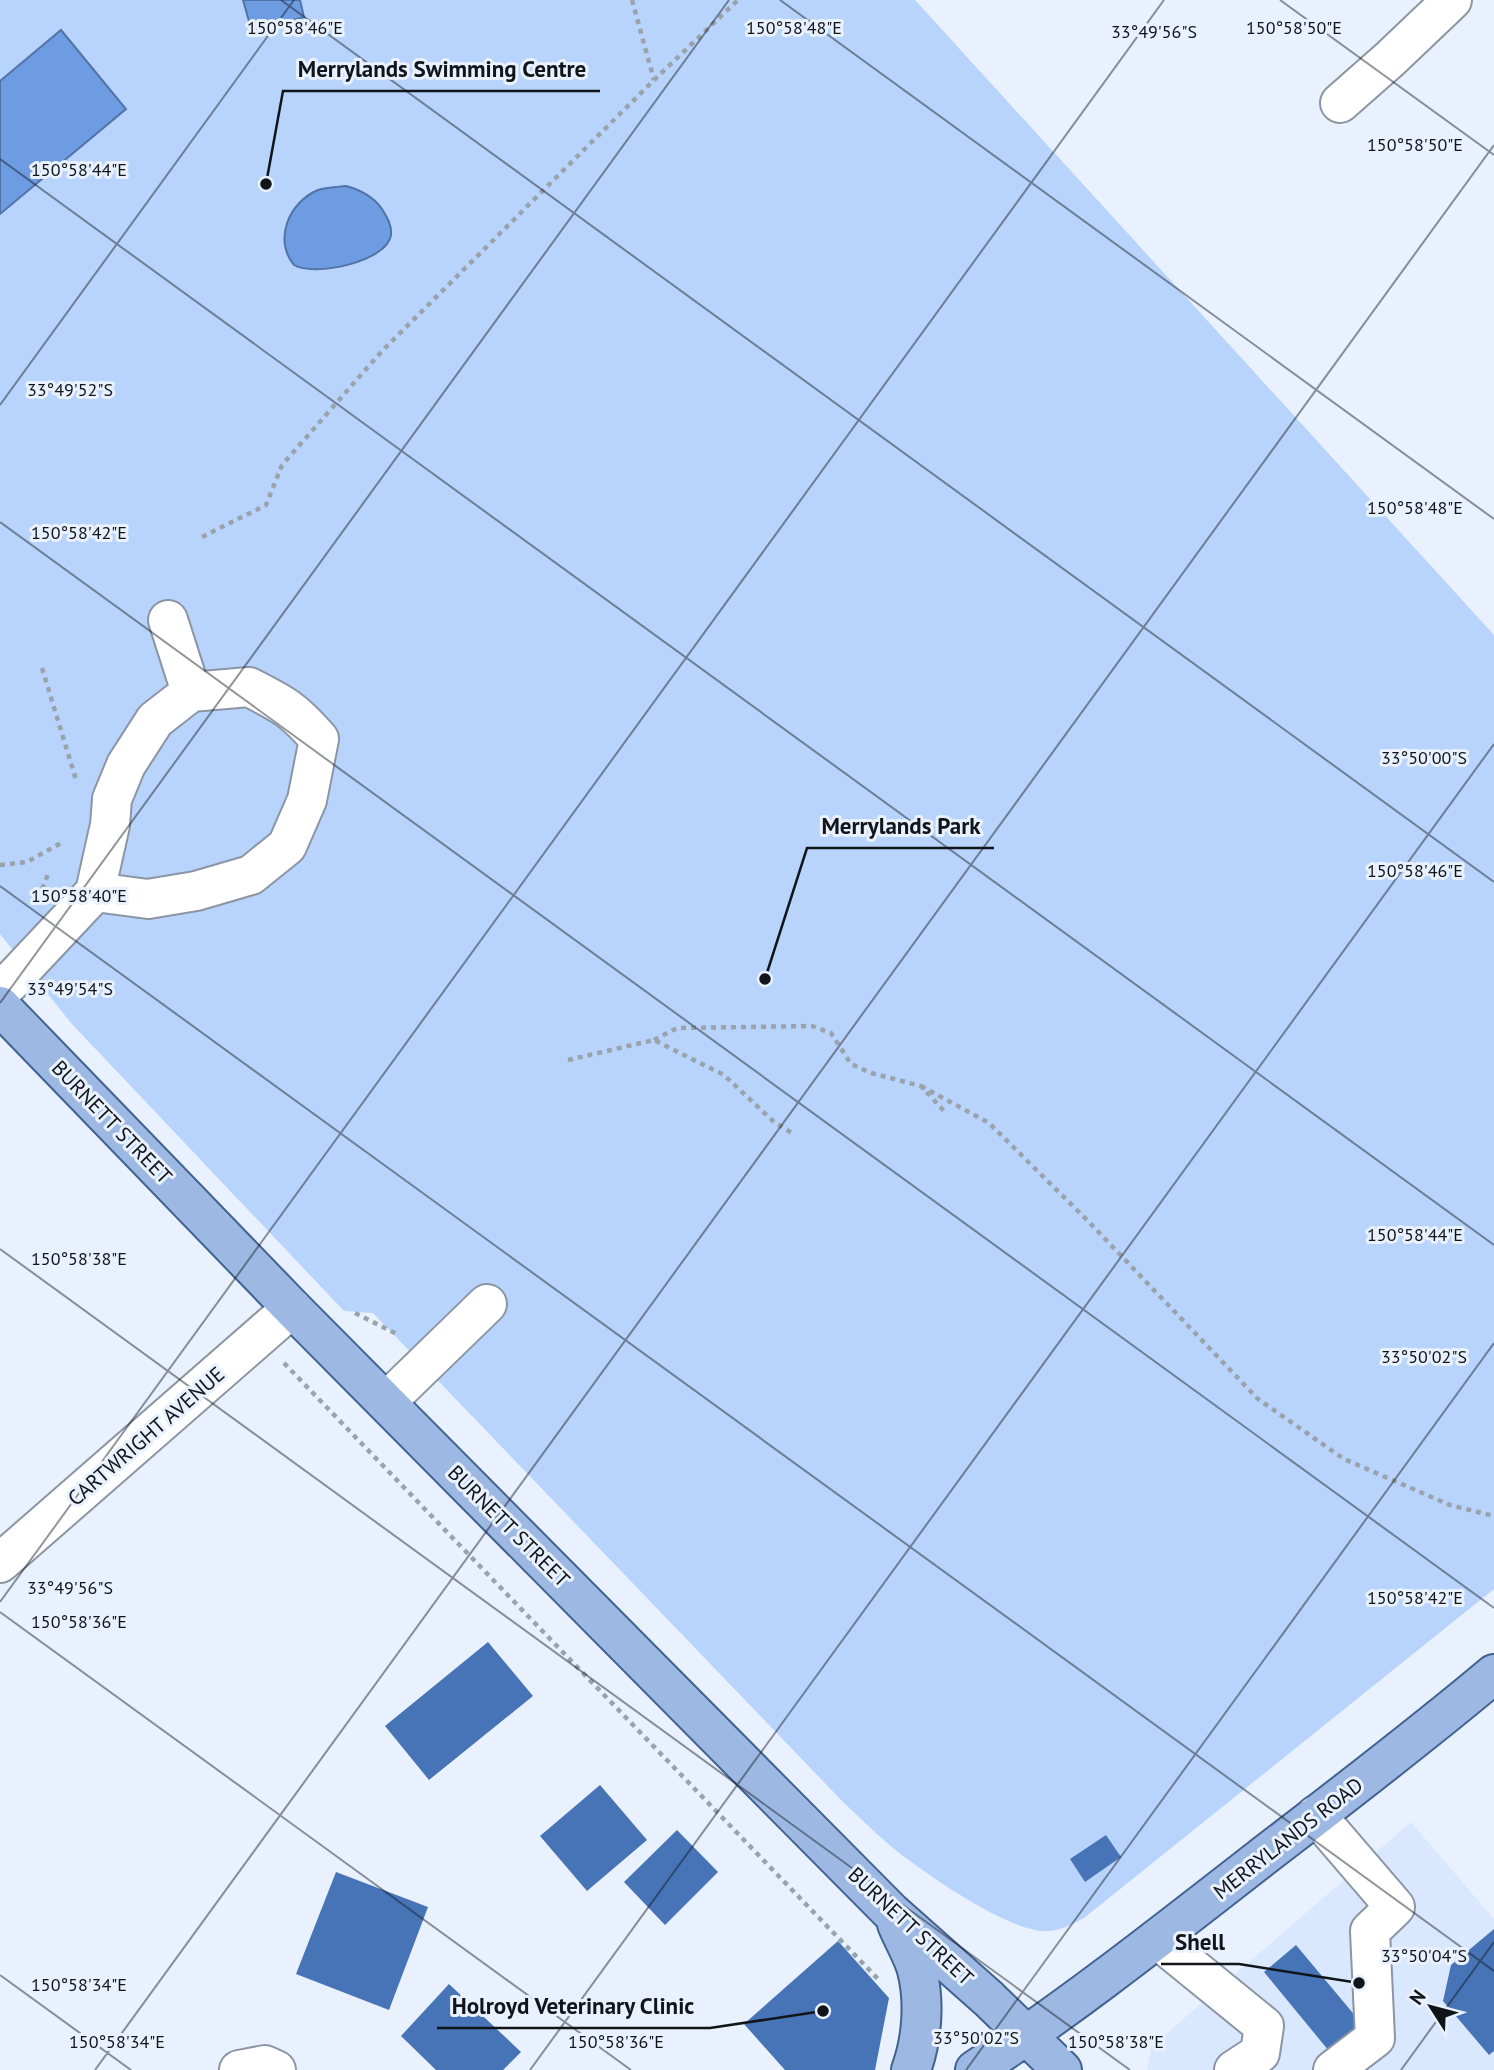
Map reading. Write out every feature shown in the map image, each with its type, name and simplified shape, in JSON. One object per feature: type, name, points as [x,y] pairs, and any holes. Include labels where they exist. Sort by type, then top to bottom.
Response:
[{"type":"main road","name":"BURNETT STREET","points":[[0,1006],[292,1308],[891,1912],[1062,2070]]},
{"type":"main road","name":"MERRYLANDS ROAD","points":[[975,2070],[1028,2036],[1157,1939],[1393,1758],[1494,1674]]},
{"type":"main road","points":[[891,1912],[917,1968],[921,1997],[920,2036],[911,2070]]},
{"type":"street","points":[[1340,103],[1390,60],[1452,0]]},
{"type":"street","points":[[168,620],[191,692]]},
{"type":"street","points":[[0,993],[94,892],[110,825],[112,799],[126,765],[155,720],[191,692],[249,687],[298,714],[319,739],[307,800],[287,846],[251,875],[196,891],[148,900],[94,892]]},
{"type":"street","points":[[386,1402],[486,1304]]},
{"type":"street","name":"CARTWRIGHT AVENUE","points":[[0,1563],[292,1308]]},
{"type":"street","points":[[1316,1815],[1395,1907],[1370,1931],[1375,2038],[1334,2070]]},
{"type":"street","points":[[1157,1939],[1264,2026],[1257,2064]]},
{"type":"street","points":[[239,2070],[265,2065],[276,2070]]},
{"type":"path","points":[[632,0],[654,80]]},
{"type":"path","points":[[202,537],[266,505],[282,465],[382,351],[738,0]]},
{"type":"path","points":[[42,668],[79,792]]},
{"type":"path","points":[[0,865],[27,862],[61,843]]},
{"type":"path","points":[[568,1060],[654,1040],[677,1028],[812,1026],[831,1033],[851,1064],[871,1073],[921,1086],[989,1123],[1087,1220],[1258,1399],[1344,1459],[1450,1505],[1494,1516]]},
{"type":"path","points":[[654,1040],[724,1075],[774,1122],[792,1133]]},
{"type":"path","points":[[921,1086],[944,1111]]},
{"type":"path","points":[[282,1360],[885,1986]]},
{"type":"shaded area","points":[[0,0],[915,0],[1494,635],[1494,1589],[1084,1918],[1049,1931],[1034,1930],[1017,1924],[939,1882],[877,1834],[845,1804],[373,1313],[344,1311],[71,1023],[0,934]]},
{"type":"shaded area","points":[[1411,1822],[1494,1919],[1494,2070],[1147,2070],[1151,2047]]},
{"type":"water","points":[[243,0],[300,0],[304,17],[252,32]]},
{"type":"water","points":[[61,30],[126,109],[0,214],[0,81]]},
{"type":"water","points":[[346,186],[366,194],[382,209],[391,228],[387,245],[364,260],[348,265],[317,269],[294,265],[285,244],[287,223],[292,212],[299,203],[318,190]]},
{"type":"building","points":[[488,1642],[533,1696],[429,1780],[385,1726]]},
{"type":"building","points":[[600,1785],[647,1840],[587,1891],[540,1836]]},
{"type":"building","points":[[677,1830],[718,1872],[665,1925],[624,1882]]},
{"type":"building","points":[[1106,1835],[1121,1857],[1085,1882],[1070,1859]]},
{"type":"building","points":[[336,1872],[428,1907],[389,2010],[296,1974]]},
{"type":"building","points":[[1494,1929],[1494,2051],[1489,2055],[1443,2001],[1451,1965]]},
{"type":"building","points":[[838,1941],[889,1998],[875,2070],[785,2070],[744,2024]]},
{"type":"building","points":[[1296,1945],[1362,2024],[1329,2051],[1264,1972]]},
{"type":"building","points":[[449,1984],[521,2052],[503,2070],[436,2070],[401,2036]]},
{"type":"place","name":"Merrylands Swimming Centre","points":[[266,184]]},
{"type":"place","name":"Merrylands Park","points":[[765,979]]},
{"type":"place","name":"Shell","points":[[1359,1983]]},
{"type":"place","name":"Holroyd Veterinary Clinic","points":[[823,2011]]}]
